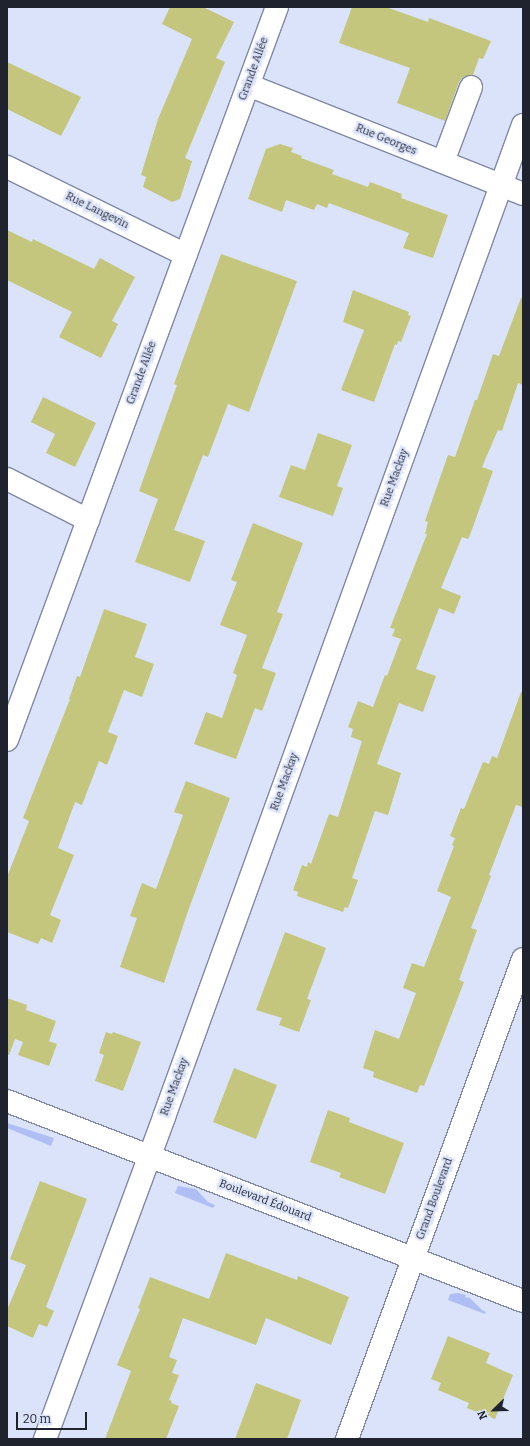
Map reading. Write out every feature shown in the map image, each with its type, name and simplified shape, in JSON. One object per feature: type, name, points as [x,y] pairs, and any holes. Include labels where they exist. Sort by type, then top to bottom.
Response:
[{"type":"street","name":"Grande Allée","points":[[7,740],[277,7]]},
{"type":"street","name":"Rue Georges","points":[[248,85],[523,194]]},
{"type":"street","points":[[443,162],[471,87]]},
{"type":"street","name":"Rue Mackay","points":[[45,1439],[149,1157],[523,125]]},
{"type":"street","name":"Rue Langevin","points":[[7,167],[186,255]]},
{"type":"street","points":[[7,479],[88,520]]},
{"type":"street","name":"Grand Boulevard","points":[[347,1439],[523,959]]},
{"type":"street","name":"Boulevard Édouard","points":[[7,1101],[523,1302]]},
{"type":"shaded area","points":[[7,1123],[54,1138],[51,1146],[7,1128]]},
{"type":"shaded area","points":[[178,1186],[196,1189],[208,1202],[215,1205],[213,1208],[175,1193]]},
{"type":"shaded area","points":[[458,1293],[466,1295],[465,1297],[469,1297],[486,1312],[485,1314],[448,1300],[450,1294]]},
{"type":"building","points":[[170,7],[203,7],[234,22],[216,58],[225,62],[185,158],[192,161],[180,199],[172,202],[143,187],[146,177],[141,175],[158,119],[192,39],[162,24]]},
{"type":"building","points":[[352,7],[386,7],[428,22],[429,18],[491,41],[483,59],[479,58],[473,75],[463,77],[459,82],[445,121],[397,103],[410,68],[339,43]]},
{"type":"building","points":[[7,62],[81,97],[61,136],[7,109]]},
{"type":"building","points":[[280,144],[293,148],[291,152],[302,156],[301,158],[334,170],[332,174],[368,187],[370,182],[402,194],[401,198],[448,215],[433,258],[403,248],[409,233],[329,203],[327,208],[317,204],[314,210],[286,200],[282,212],[248,199],[266,149]]},
{"type":"building","points":[[7,230],[32,242],[33,239],[94,269],[100,258],[135,277],[112,321],[118,324],[101,358],[59,337],[72,312],[7,280]]},
{"type":"building","points":[[221,254],[297,281],[249,412],[228,404],[208,457],[203,455],[174,530],[205,541],[190,582],[135,562],[158,499],[139,491],[177,385],[174,384]]},
{"type":"building","points":[[353,290],[409,312],[408,315],[411,316],[401,342],[398,341],[397,345],[395,344],[374,402],[341,390],[364,330],[343,322]]},
{"type":"building","points":[[521,298],[523,298],[523,385],[518,383],[502,431],[498,430],[482,467],[493,471],[470,535],[468,539],[462,537],[441,588],[461,596],[454,614],[439,608],[416,669],[436,676],[423,712],[399,703],[377,764],[401,773],[388,815],[375,811],[352,878],[358,880],[348,908],[345,907],[343,912],[297,896],[298,892],[293,890],[302,865],[307,867],[308,862],[311,864],[329,814],[338,817],[362,741],[351,737],[353,729],[348,727],[358,701],[373,707],[385,675],[387,676],[401,639],[392,636],[395,629],[390,628],[427,534],[425,534],[428,522],[425,521],[448,455],[455,457],[493,354],[499,356]]},
{"type":"building","points":[[43,397],[96,423],[75,467],[46,453],[55,434],[31,422]]},
{"type":"building","points":[[318,433],[352,445],[337,486],[343,488],[333,516],[279,497],[291,465],[305,470]]},
{"type":"building","points":[[253,523],[303,543],[277,612],[283,614],[262,668],[276,673],[262,711],[255,708],[236,759],[194,744],[206,712],[222,718],[237,675],[233,673],[247,635],[220,625],[237,582],[231,580]]},
{"type":"building","points":[[104,609],[147,624],[135,657],[154,664],[142,697],[124,690],[108,732],[118,736],[107,765],[99,761],[82,805],[75,802],[58,848],[74,855],[50,915],[61,920],[52,943],[41,938],[38,944],[7,932],[7,877],[29,821],[23,818],[70,699],[77,676],[80,677]]},
{"type":"building","points":[[521,692],[523,692],[523,807],[516,805],[489,875],[491,876],[471,928],[477,930],[459,980],[464,982],[424,1086],[420,1085],[417,1093],[373,1077],[374,1072],[363,1068],[375,1030],[399,1039],[416,993],[403,988],[412,963],[424,967],[451,897],[437,891],[454,846],[452,845],[455,838],[450,836],[461,808],[464,809],[483,762],[489,764],[492,756],[497,758]]},
{"type":"building","points":[[186,781],[230,798],[188,911],[164,983],[120,967],[137,918],[130,916],[142,883],[156,889],[183,815],[174,812]]},
{"type":"building","points":[[285,932],[326,948],[307,999],[311,1000],[299,1032],[279,1025],[282,1018],[256,1010]]},
{"type":"building","points":[[7,998],[27,1005],[26,1010],[56,1021],[49,1041],[57,1044],[49,1066],[18,1055],[23,1042],[15,1039],[9,1055],[7,1055]]},
{"type":"building","points":[[106,1032],[112,1034],[113,1032],[141,1042],[123,1091],[95,1081],[104,1055],[99,1053]]},
{"type":"building","points":[[234,1068],[277,1085],[256,1139],[213,1122]]},
{"type":"building","points":[[328,1110],[350,1118],[349,1122],[404,1143],[385,1194],[339,1177],[341,1173],[310,1162]]},
{"type":"building","points":[[40,1181],[87,1199],[46,1307],[54,1311],[47,1327],[39,1324],[33,1338],[7,1326],[7,1310],[26,1265],[10,1259]]},
{"type":"building","points":[[226,1253],[297,1280],[298,1276],[349,1297],[331,1345],[266,1318],[256,1345],[183,1318],[169,1357],[177,1360],[172,1373],[179,1375],[169,1400],[172,1401],[171,1403],[179,1406],[166,1439],[105,1439],[131,1371],[117,1365],[140,1309],[138,1308],[150,1277],[209,1299]]},
{"type":"building","points":[[448,1336],[490,1353],[486,1363],[513,1375],[495,1419],[467,1408],[469,1403],[438,1390],[441,1383],[431,1379]]},
{"type":"building","points":[[256,1383],[301,1400],[287,1439],[235,1439]]}]
